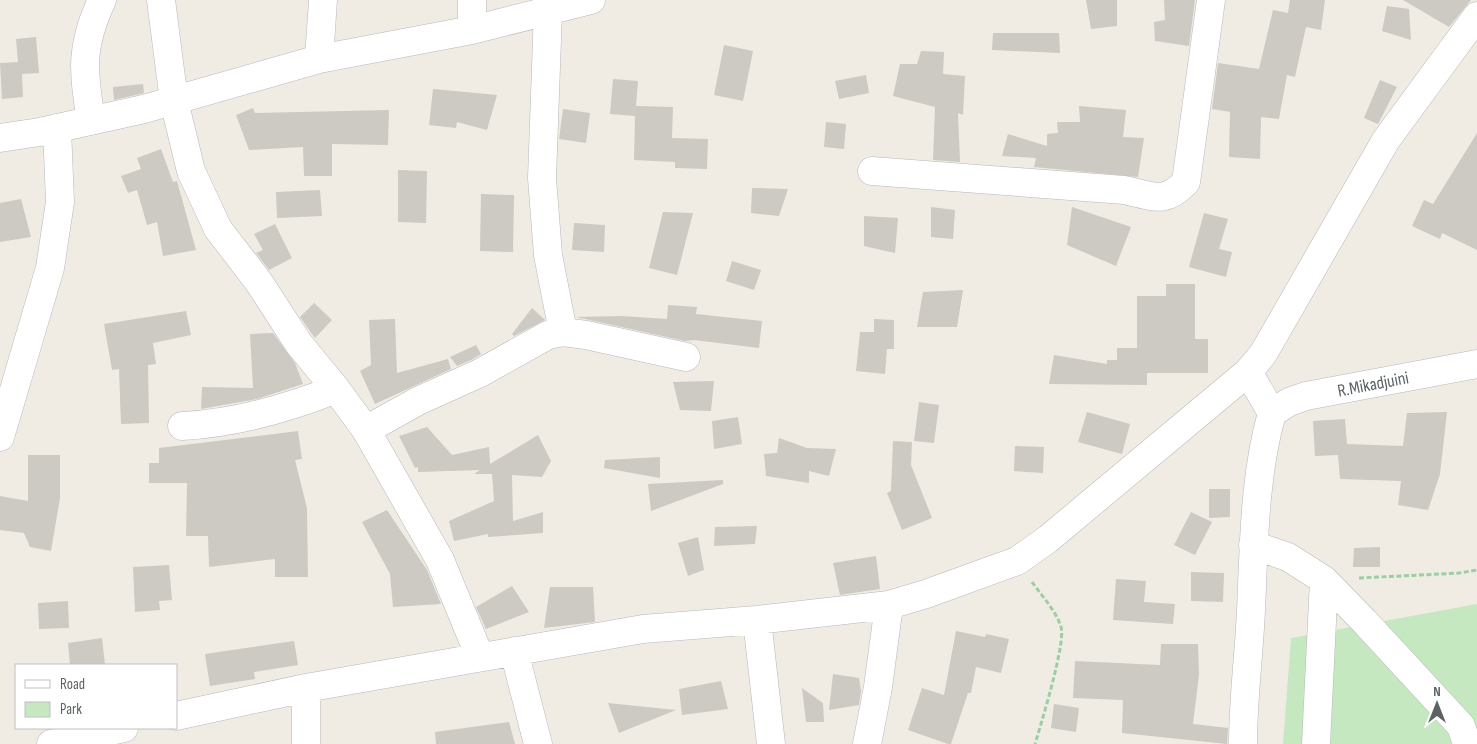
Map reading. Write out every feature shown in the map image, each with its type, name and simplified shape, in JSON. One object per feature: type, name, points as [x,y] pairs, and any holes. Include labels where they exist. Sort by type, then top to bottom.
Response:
[{"type":"street","points":[[91,120],[84,74],[84,52],[94,17],[102,0]]},
{"type":"street","points":[[161,0],[174,101],[191,171],[218,230],[258,280],[299,344],[336,388],[366,430],[440,560],[480,657]]},
{"type":"street","points":[[319,58],[323,0]]},
{"type":"street","points":[[472,0],[472,30]]},
{"type":"street","points":[[0,138],[57,128],[174,101],[319,58],[472,30],[591,0]]},
{"type":"street","points":[[872,171],[1124,190],[1159,197],[1173,195],[1186,182],[1211,0]]},
{"type":"street","points":[[548,11],[542,178],[548,255],[563,332]]},
{"type":"street","points":[[178,716],[306,688],[643,630],[757,620],[889,605],[926,594],[1017,561],[1055,533],[1248,372],[1263,354],[1386,140],[1477,16]]},
{"type":"street","points":[[0,437],[50,268],[60,202],[57,128]]},
{"type":"street","points":[[366,430],[418,401],[480,373],[548,335],[563,332],[615,340],[686,357]]},
{"type":"street","name":"R.Mikadjuini","points":[[1272,413],[1289,402],[1306,396],[1477,364]]},
{"type":"street","points":[[1243,744],[1243,703],[1251,611],[1253,545],[1266,434],[1272,413],[1248,372]]},
{"type":"street","points":[[182,426],[242,419],[300,404],[336,388]]},
{"type":"street","points":[[1253,545],[1288,557],[1324,580],[1461,726],[1467,744]]},
{"type":"street","points":[[1316,744],[1324,580]]},
{"type":"street","points":[[867,744],[878,687],[889,605]]},
{"type":"street","points":[[757,620],[771,744]]},
{"type":"street","points":[[514,651],[538,744]]},
{"type":"street","points":[[306,688],[306,744]]},
{"type":"street","points":[[51,744],[119,729]]},
{"type":"path","points":[[1017,561],[1056,616],[1062,630],[1052,686],[1035,744]]},
{"type":"path","points":[[1324,580],[1459,573],[1477,570]]},
{"type":"green space","points":[[1477,604],[1477,744],[1283,744],[1291,638]]},
{"type":"building","points":[[1086,0],[1117,0],[1117,26],[1091,29]]},
{"type":"building","points":[[1164,0],[1195,0],[1189,46],[1155,41],[1154,22],[1165,20]]},
{"type":"building","points":[[1290,0],[1325,0],[1321,30],[1306,27],[1295,77],[1287,75],[1279,119],[1261,117],[1260,159],[1229,157],[1230,112],[1212,109],[1218,63],[1259,69],[1273,10],[1288,13]]},
{"type":"building","points":[[1403,0],[1471,0],[1449,27]]},
{"type":"building","points":[[1387,6],[1409,9],[1411,40],[1382,31]]},
{"type":"building","points":[[993,33],[1059,33],[1060,53],[992,50]]},
{"type":"building","points":[[36,37],[39,73],[22,74],[23,97],[2,99],[0,63],[18,62],[16,39]]},
{"type":"building","points":[[724,45],[753,51],[743,101],[714,95]]},
{"type":"building","points":[[921,51],[944,52],[943,74],[965,76],[963,115],[958,113],[960,162],[933,160],[935,107],[893,96],[900,64],[917,64]]},
{"type":"building","points":[[866,75],[869,93],[839,99],[835,81]]},
{"type":"building","points":[[613,79],[638,81],[636,106],[673,107],[672,138],[708,139],[707,169],[675,168],[675,162],[634,160],[635,116],[610,114]]},
{"type":"building","points":[[1380,80],[1397,87],[1378,124],[1364,118]]},
{"type":"building","points":[[143,84],[144,93],[114,100],[113,87]]},
{"type":"building","points":[[433,89],[497,95],[487,130],[457,122],[456,128],[429,125]]},
{"type":"building","points":[[1079,106],[1126,110],[1123,137],[1144,138],[1138,177],[1034,167],[1036,158],[1002,156],[1008,134],[1047,146],[1047,134],[1058,133],[1057,122],[1080,122]]},
{"type":"building","points":[[253,108],[255,113],[389,110],[388,145],[332,144],[332,176],[304,176],[303,147],[249,150],[236,115]]},
{"type":"building","points":[[563,109],[590,113],[586,143],[559,139]]},
{"type":"building","points":[[826,122],[846,124],[844,149],[824,147]]},
{"type":"building","points":[[1477,133],[1477,250],[1442,233],[1440,239],[1412,226],[1424,200],[1433,204]]},
{"type":"building","points":[[161,149],[173,182],[177,181],[196,250],[163,256],[157,222],[147,225],[137,190],[128,193],[121,176],[141,169],[137,158]]},
{"type":"building","points":[[398,170],[427,171],[426,223],[398,222]]},
{"type":"building","points":[[752,188],[788,189],[779,216],[751,213]]},
{"type":"building","points":[[320,190],[322,216],[277,218],[276,192]]},
{"type":"building","points":[[481,194],[514,195],[513,252],[480,251]]},
{"type":"building","points":[[21,199],[31,237],[0,242],[0,203]]},
{"type":"building","points":[[931,207],[955,210],[953,239],[931,237]]},
{"type":"building","points":[[1072,207],[1131,227],[1116,266],[1067,245]]},
{"type":"building","points":[[663,212],[693,213],[677,275],[649,268]]},
{"type":"building","points":[[1204,213],[1228,219],[1219,249],[1232,252],[1226,277],[1189,267]]},
{"type":"building","points":[[864,216],[898,218],[895,253],[864,246]]},
{"type":"building","points":[[574,223],[605,225],[604,252],[572,250]]},
{"type":"building","points":[[275,224],[292,258],[269,270],[256,253],[263,250],[254,234]]},
{"type":"building","points":[[732,261],[761,270],[754,290],[726,281]]},
{"type":"building","points":[[1166,284],[1195,284],[1195,339],[1208,339],[1208,373],[1147,373],[1147,385],[1049,384],[1054,355],[1107,364],[1107,360],[1117,360],[1117,348],[1137,348],[1137,296],[1166,296]]},
{"type":"building","points":[[963,290],[957,327],[917,327],[923,292]]},
{"type":"building","points":[[314,303],[332,320],[315,338],[300,317]]},
{"type":"building","points":[[668,305],[697,307],[696,314],[762,321],[759,348],[694,340],[685,341],[576,317],[622,316],[667,319]]},
{"type":"building","points":[[532,308],[545,320],[514,336],[512,334]]},
{"type":"building","points":[[186,311],[191,335],[153,343],[156,364],[148,365],[149,423],[121,424],[119,369],[112,370],[104,324]]},
{"type":"building","points":[[395,319],[397,373],[448,359],[451,369],[375,404],[360,371],[371,365],[369,320]]},
{"type":"building","points":[[874,319],[894,320],[894,349],[887,349],[885,374],[856,371],[860,332],[874,332]]},
{"type":"building","points":[[273,333],[295,363],[303,384],[257,399],[201,409],[202,387],[253,388],[250,334]]},
{"type":"building","points":[[476,345],[481,354],[473,359],[457,366],[450,357]]},
{"type":"building","points":[[714,381],[711,411],[680,410],[673,382]]},
{"type":"building","points":[[919,402],[939,405],[934,443],[914,441]]},
{"type":"building","points":[[1087,412],[1130,424],[1122,454],[1078,442]]},
{"type":"building","points":[[1447,412],[1440,474],[1428,510],[1398,505],[1401,481],[1340,479],[1338,455],[1315,456],[1313,421],[1345,419],[1347,444],[1403,446],[1407,413]]},
{"type":"building","points":[[738,417],[742,444],[714,449],[712,421]]},
{"type":"building","points":[[427,427],[452,455],[489,447],[490,464],[538,435],[551,461],[542,477],[512,475],[513,521],[543,512],[543,533],[488,537],[488,534],[454,541],[449,521],[494,501],[492,474],[474,474],[480,470],[418,472],[418,467],[415,468],[399,436]]},
{"type":"building","points":[[298,431],[302,459],[295,460],[307,508],[308,577],[275,577],[275,559],[209,567],[208,536],[186,536],[187,483],[149,483],[149,463],[159,463],[159,448]]},
{"type":"building","points":[[779,438],[807,448],[836,449],[829,476],[809,471],[809,483],[766,476],[764,454],[777,453]]},
{"type":"building","points":[[893,441],[912,442],[911,465],[932,518],[902,530],[887,493],[891,491]]},
{"type":"building","points":[[1015,446],[1044,447],[1043,473],[1014,471]]},
{"type":"building","points":[[28,455],[60,455],[60,498],[51,551],[30,547],[24,533],[0,530],[0,496],[28,501]]},
{"type":"building","points":[[660,457],[660,478],[604,468],[605,460]]},
{"type":"building","points":[[723,480],[723,484],[651,511],[648,484]]},
{"type":"building","points":[[1209,489],[1230,489],[1230,517],[1209,518]]},
{"type":"building","points":[[387,510],[427,570],[441,604],[393,607],[390,574],[362,522]]},
{"type":"building","points":[[1191,512],[1212,522],[1195,555],[1174,545]]},
{"type":"building","points":[[757,526],[755,544],[714,546],[715,527]]},
{"type":"building","points":[[698,537],[704,570],[688,576],[678,543]]},
{"type":"building","points":[[1380,547],[1380,567],[1353,567],[1354,548]]},
{"type":"building","points":[[876,556],[880,589],[840,595],[833,563]]},
{"type":"building","points":[[169,565],[172,600],[159,601],[160,610],[135,612],[133,567]]},
{"type":"building","points":[[1191,572],[1224,573],[1223,602],[1191,601]]},
{"type":"building","points":[[1116,579],[1146,581],[1144,602],[1175,604],[1173,624],[1113,620]]},
{"type":"building","points":[[512,586],[529,612],[486,629],[476,607]]},
{"type":"building","points":[[550,587],[593,587],[595,622],[544,628]]},
{"type":"building","points":[[68,601],[69,628],[39,629],[38,603]]},
{"type":"building","points":[[956,631],[985,637],[986,634],[1009,639],[1001,673],[976,667],[971,693],[968,693],[951,744],[948,744],[908,730],[922,688],[944,695]]},
{"type":"building","points":[[102,638],[105,664],[70,664],[68,643]]},
{"type":"building","points":[[294,641],[298,665],[254,672],[255,679],[210,686],[205,654]]},
{"type":"building","points":[[1161,644],[1198,644],[1199,675],[1193,724],[1228,728],[1227,744],[1122,733],[1123,700],[1073,698],[1075,661],[1160,665]]},
{"type":"building","points":[[833,674],[859,678],[861,691],[859,705],[829,710]]},
{"type":"building","points":[[721,681],[728,709],[682,715],[679,689]]},
{"type":"building","points":[[802,688],[823,703],[824,722],[806,722]]},
{"type":"building","points":[[608,703],[676,710],[619,733]]},
{"type":"building","points":[[1054,704],[1079,708],[1076,732],[1051,728]]},
{"type":"building","points":[[509,722],[515,744],[436,744],[435,732]]}]
